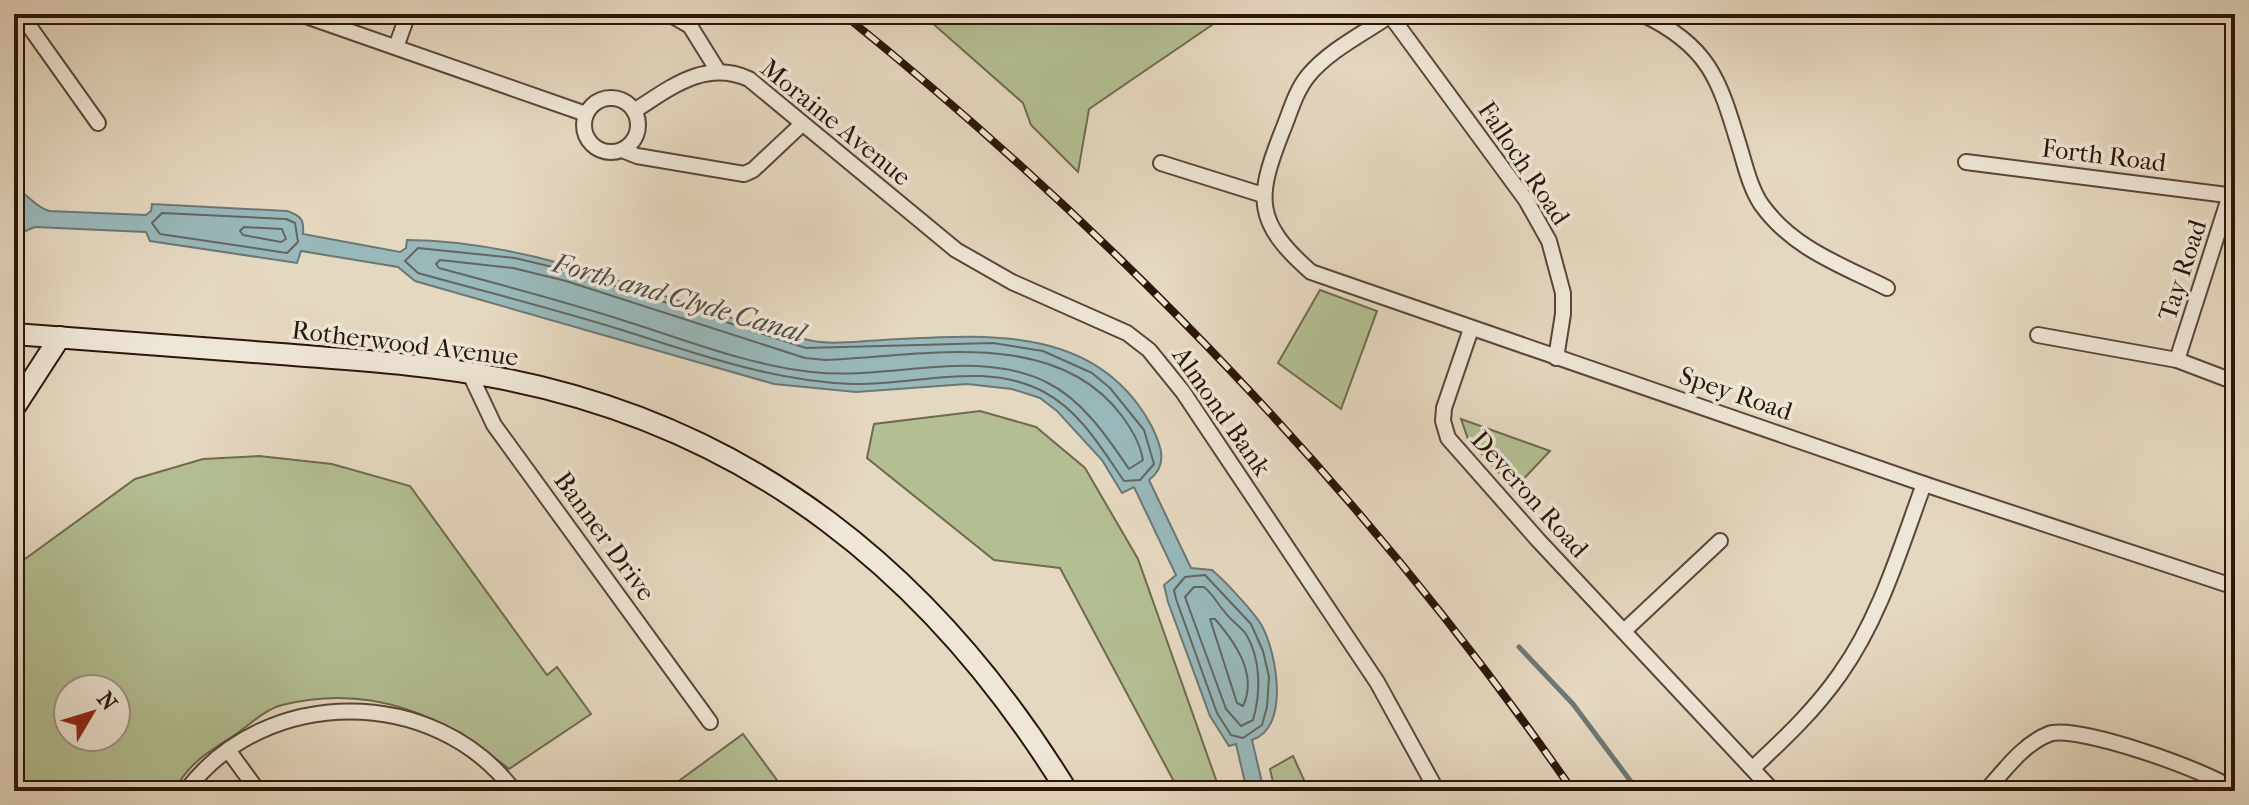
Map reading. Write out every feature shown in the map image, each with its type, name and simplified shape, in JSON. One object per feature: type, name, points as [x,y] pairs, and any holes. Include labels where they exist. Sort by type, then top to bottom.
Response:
[{"type":"street","points":[[300,14],[586,114]]},
{"type":"street","points":[[396,47],[408,14]]},
{"type":"street","points":[[669,14],[690,26],[718,71]]},
{"type":"street","points":[[1642,14],[1688,41],[1713,74],[1754,192],[1776,223],[1811,251],[1887,288]]},
{"type":"street","points":[[1161,163],[1263,195],[1267,170],[1297,92],[1308,76],[1391,15]]},
{"type":"street","name":"Falloch Road","points":[[1391,15],[1526,200],[1549,241],[1563,293],[1556,358]]},
{"type":"street","points":[[22,19],[98,123]]},
{"type":"street","name":"Moraine Avenue","points":[[634,111],[693,76],[718,71],[749,79],[956,250]]},
{"type":"street","points":[[622,150],[635,137],[638,128],[634,111],[627,104],[609,98],[592,106],[584,123],[589,141],[604,151],[622,150],[637,156],[744,174],[753,170],[802,124]]},
{"type":"street","name":"Forth Road","points":[[1966,162],[2232,196]]},
{"type":"street","name":"Spey Road","points":[[1263,195],[1266,213],[1278,238],[1311,272],[1924,484],[2235,587]]},
{"type":"street","name":"Tay Road","points":[[2177,360],[2232,196]]},
{"type":"street","name":"Almond Bank","points":[[956,250],[1012,282],[1100,319],[1149,350],[1183,392],[1377,682],[1437,791]]},
{"type":"street","name":"Deveron Road","points":[[1471,329],[1444,408],[1443,421],[1448,438],[1773,791]]},
{"type":"street","name":"Rotherwood Avenue","points":[[14,334],[391,362],[469,372],[534,385],[625,413],[757,474],[848,535],[943,622],[1011,703],[1067,791]]},
{"type":"street","points":[[2038,335],[2177,360],[2235,382]]},
{"type":"street","points":[[14,408],[60,337]]},
{"type":"street","name":"Banner Drive","points":[[469,372],[494,425],[710,722]]},
{"type":"street","points":[[1753,768],[1813,709],[1841,673],[1881,599],[1924,484]]},
{"type":"street","points":[[1624,631],[1720,541]]},
{"type":"street","points":[[186,791],[198,775],[228,750],[270,726],[313,712],[385,713],[420,724],[457,741],[494,768],[514,791]]},
{"type":"street","points":[[1986,791],[2039,739],[2068,730],[2211,775],[2234,790]]},
{"type":"street","points":[[228,750],[258,791]]},
{"type":"green space","points":[[922,14],[1228,14],[1089,109],[1078,172],[1031,125],[1023,103]]},
{"type":"green space","points":[[1320,290],[1377,311],[1341,409],[1278,363]]},
{"type":"green space","points":[[980,411],[1036,427],[1085,468],[1138,559],[1220,791],[1179,791],[1060,568],[994,560],[867,458],[874,424]]},
{"type":"green space","points":[[1461,419],[1550,451],[1514,489],[1468,439]]},
{"type":"green space","points":[[259,456],[332,464],[410,486],[547,675],[557,667],[591,714],[509,769],[458,733],[403,708],[375,701],[314,699],[282,705],[264,714],[200,758],[174,791],[14,791],[14,567],[135,479],[203,459]]},
{"type":"green space","points":[[743,734],[785,791],[665,791]]},
{"type":"green space","points":[[1293,756],[1309,791],[1275,791],[1270,769]]},
{"type":"water","points":[[14,188],[49,211],[146,215],[151,211],[152,204],[287,211],[301,219],[303,234],[400,252],[406,248],[407,240],[459,243],[510,251],[560,263],[814,341],[997,338],[1034,342],[1069,352],[1101,368],[1129,393],[1152,427],[1158,442],[1161,462],[1149,480],[1191,568],[1212,570],[1262,626],[1272,654],[1277,689],[1272,721],[1264,733],[1252,740],[1264,791],[1247,791],[1236,744],[1229,746],[1210,716],[1168,602],[1164,585],[1176,575],[1134,487],[1122,493],[1102,460],[1057,411],[1040,398],[1012,389],[967,384],[856,392],[774,384],[415,281],[398,267],[301,251],[297,263],[150,241],[146,232],[35,227],[23,232],[14,231]]},
{"type":"waterway","points":[[1519,647],[1573,704],[1638,791]]},
{"type":"railway","points":[[843,14],[946,99],[1045,188],[1236,376],[1326,475],[1412,577],[1495,683],[1573,791]]},
{"type":"water label","name":"Forth and Clyde Canal","points":[[679,297]]}]
